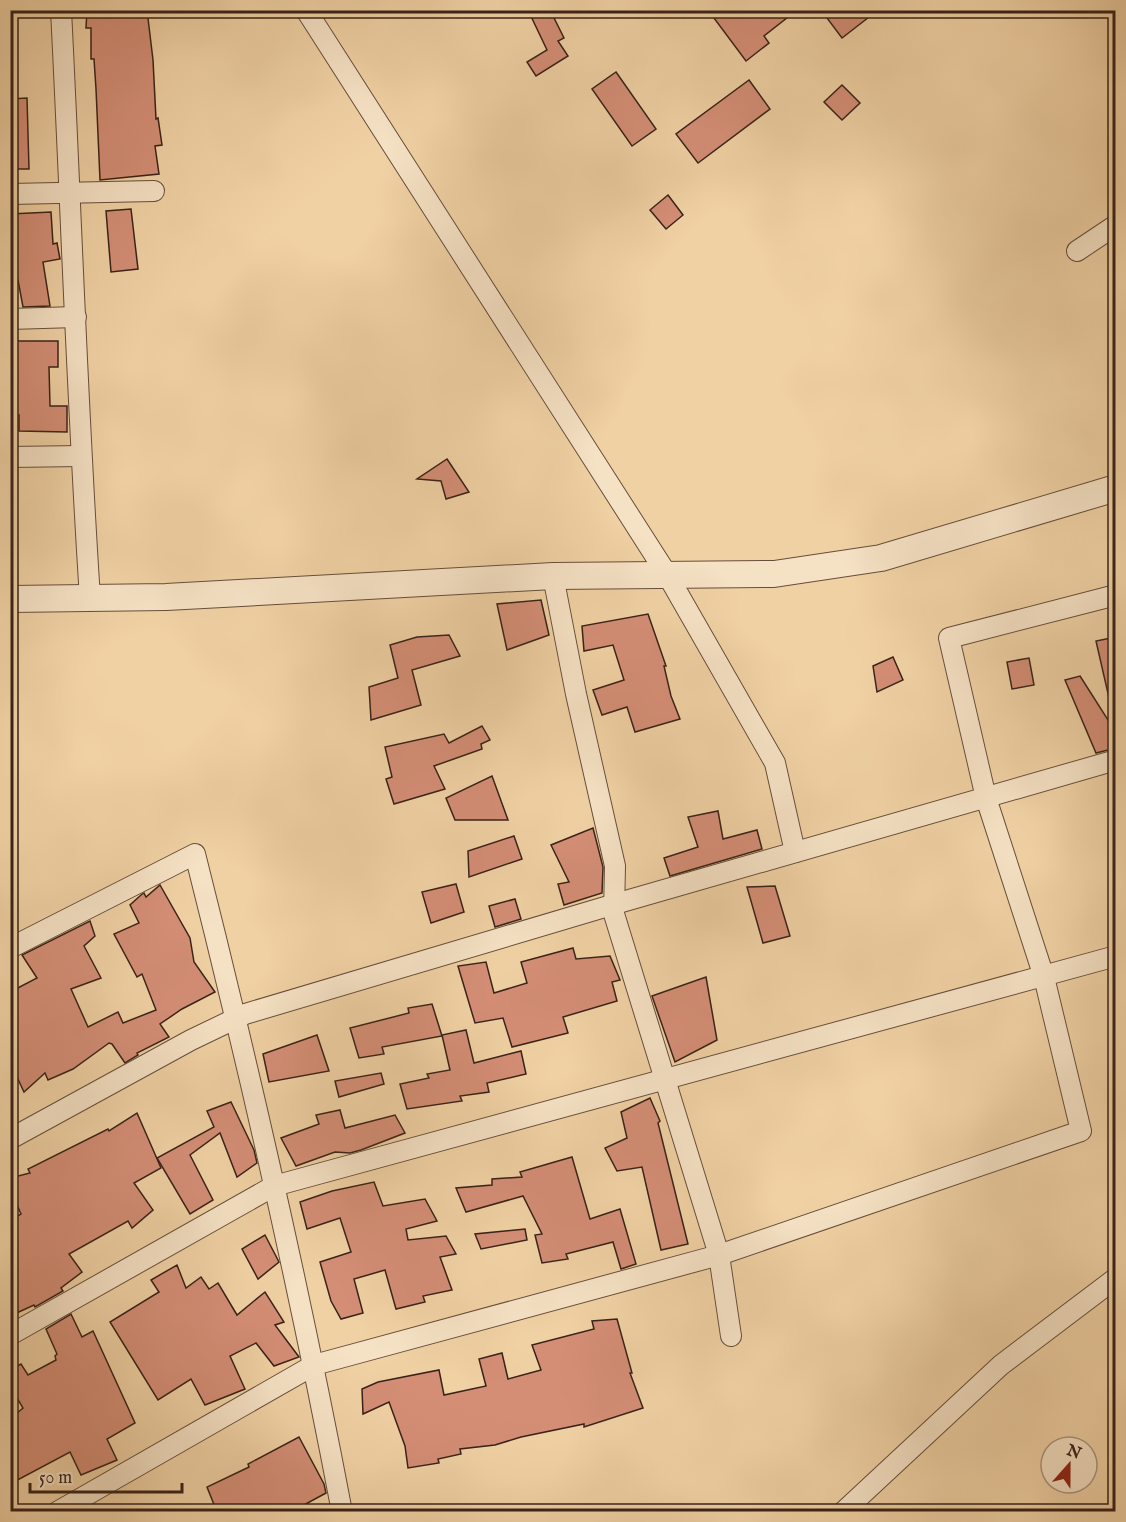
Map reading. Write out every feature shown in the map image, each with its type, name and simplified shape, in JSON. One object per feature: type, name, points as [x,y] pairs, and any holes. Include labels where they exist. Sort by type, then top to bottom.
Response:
[{"type":"street","points":[[60,10],[90,598]]},
{"type":"street","points":[[306,10],[668,576],[775,763],[795,852]]},
{"type":"street","points":[[10,194],[154,191]]},
{"type":"street","points":[[1077,251],[1116,225]]},
{"type":"street","points":[[10,319],[76,317]]},
{"type":"street","points":[[10,457],[81,456]]},
{"type":"street","points":[[10,599],[166,597],[553,576],[774,574],[881,558],[1116,488]]},
{"type":"street","points":[[553,576],[576,694],[615,866],[614,914],[719,1255],[731,1336]]},
{"type":"street","points":[[57,1512],[314,1365],[719,1255],[1081,1131],[1044,977],[986,798],[949,638],[1116,595]]},
{"type":"street","points":[[10,1138],[236,1018],[615,904],[1116,760]]},
{"type":"street","points":[[10,948],[195,854],[236,1018],[314,1365],[342,1512]]},
{"type":"street","points":[[10,1335],[274,1186],[1116,956]]},
{"type":"street","points":[[843,1512],[1001,1365],[1116,1278]]},
{"type":"building","points":[[87,10],[147,10],[153,60],[156,119],[158,118],[162,145],[155,146],[159,174],[100,180],[94,59],[91,59],[91,28],[86,28]]},
{"type":"building","points":[[528,10],[550,10],[564,38],[558,41],[568,56],[536,76],[527,62],[547,50]]},
{"type":"building","points":[[708,10],[797,10],[764,36],[769,43],[746,61]]},
{"type":"building","points":[[821,10],[878,10],[842,38]]},
{"type":"building","points":[[616,72],[656,129],[632,146],[592,89]]},
{"type":"building","points":[[749,80],[770,109],[698,163],[676,134]]},
{"type":"building","points":[[842,85],[860,103],[842,120],[824,102]]},
{"type":"building","points":[[27,98],[29,169],[10,169],[10,99]]},
{"type":"building","points":[[668,195],[683,215],[666,229],[650,210]]},
{"type":"building","points":[[131,209],[138,269],[111,272],[106,211]]},
{"type":"building","points":[[51,212],[53,244],[57,243],[60,259],[43,262],[50,306],[23,307],[18,280],[10,281],[10,214]]},
{"type":"building","points":[[10,341],[58,341],[58,367],[49,367],[50,406],[67,406],[67,432],[19,431],[19,415],[10,415]]},
{"type":"building","points":[[447,459],[469,492],[446,499],[441,481],[417,479]]},
{"type":"building","points":[[541,600],[549,635],[507,650],[497,604]]},
{"type":"building","points":[[648,614],[666,666],[664,666],[671,696],[680,719],[635,732],[627,707],[602,715],[593,690],[624,680],[613,645],[584,651],[582,626]]},
{"type":"building","points":[[449,635],[460,656],[412,670],[421,705],[371,720],[369,687],[398,678],[390,645],[417,637]]},
{"type":"building","points":[[1116,637],[1116,697],[1109,698],[1096,641]]},
{"type":"building","points":[[893,657],[903,680],[877,692],[873,666]]},
{"type":"building","points":[[1029,658],[1034,685],[1012,689],[1007,662]]},
{"type":"building","points":[[1080,676],[1110,723],[1116,737],[1116,748],[1096,753],[1065,680]]},
{"type":"building","points":[[482,726],[490,740],[481,744],[482,749],[434,766],[445,789],[394,804],[386,779],[392,777],[385,747],[444,734],[449,743]]},
{"type":"building","points":[[492,776],[508,820],[455,820],[446,798]]},
{"type":"building","points":[[718,811],[723,839],[757,830],[762,849],[670,876],[664,858],[698,847],[688,817]]},
{"type":"building","points":[[593,828],[603,867],[602,893],[564,905],[558,884],[569,882],[551,845]]},
{"type":"building","points":[[514,836],[522,859],[469,877],[468,851]]},
{"type":"building","points":[[456,884],[464,912],[431,923],[422,892]]},
{"type":"building","points":[[160,885],[190,938],[194,962],[215,992],[182,1009],[160,1024],[169,1037],[137,1053],[138,1055],[125,1063],[109,1043],[73,1069],[48,1080],[45,1073],[24,1092],[10,1062],[10,992],[37,978],[22,955],[90,921],[95,936],[84,946],[101,978],[71,989],[88,1027],[118,1012],[123,1023],[156,1010],[142,974],[137,977],[114,934],[139,923],[130,905],[144,893],[146,897]]},
{"type":"building","points":[[775,886],[790,936],[763,943],[747,887]]},
{"type":"building","points":[[515,899],[521,919],[495,927],[489,906]]},
{"type":"building","points":[[573,948],[576,959],[610,956],[620,980],[612,982],[617,1001],[563,1017],[568,1033],[512,1047],[503,1018],[475,1023],[458,966],[486,962],[494,993],[527,983],[521,962]]},
{"type":"building","points":[[706,977],[717,1040],[675,1062],[652,996]]},
{"type":"building","points":[[432,1004],[442,1036],[382,1047],[384,1054],[359,1058],[350,1028],[409,1013],[408,1008]]},
{"type":"building","points":[[466,1030],[474,1063],[521,1051],[526,1074],[487,1083],[489,1092],[460,1096],[462,1101],[407,1109],[400,1084],[429,1078],[427,1074],[450,1070],[442,1035]]},
{"type":"building","points":[[317,1035],[329,1071],[269,1082],[263,1054]]},
{"type":"building","points":[[381,1073],[384,1084],[339,1097],[335,1081]]},
{"type":"building","points":[[650,1098],[660,1121],[658,1123],[688,1244],[661,1250],[642,1167],[617,1171],[605,1148],[627,1138],[621,1112]]},
{"type":"building","points":[[231,1102],[254,1150],[257,1163],[237,1177],[220,1133],[190,1155],[213,1200],[190,1214],[157,1158],[214,1127],[207,1111]]},
{"type":"building","points":[[340,1110],[345,1128],[395,1115],[405,1133],[361,1150],[350,1153],[335,1152],[296,1166],[281,1138],[319,1124],[316,1115]]},
{"type":"building","points":[[137,1113],[161,1168],[134,1183],[153,1210],[132,1228],[128,1221],[69,1254],[82,1272],[61,1288],[63,1291],[35,1307],[34,1305],[10,1316],[10,1221],[21,1214],[10,1189],[10,1178],[30,1173],[28,1169],[108,1129],[109,1131]]},
{"type":"building","points":[[572,1157],[590,1219],[620,1209],[636,1264],[621,1269],[613,1242],[566,1254],[568,1259],[542,1263],[535,1235],[542,1234],[523,1196],[466,1212],[456,1188],[492,1185],[492,1179],[522,1177],[520,1172]]},
{"type":"building","points":[[374,1182],[383,1206],[425,1199],[437,1221],[406,1229],[408,1240],[446,1236],[456,1254],[440,1257],[452,1290],[423,1296],[425,1302],[396,1309],[385,1270],[354,1279],[363,1313],[341,1319],[331,1301],[320,1262],[351,1252],[340,1218],[307,1229],[300,1202],[332,1191]]},
{"type":"building","points":[[525,1229],[527,1240],[481,1249],[475,1234]]},
{"type":"building","points":[[265,1235],[279,1262],[258,1279],[242,1249]]},
{"type":"building","points":[[177,1265],[186,1288],[201,1277],[209,1289],[218,1283],[237,1315],[265,1292],[284,1322],[275,1325],[299,1357],[274,1366],[256,1343],[230,1356],[245,1389],[205,1405],[191,1379],[158,1400],[110,1322],[159,1292],[151,1280]]},
{"type":"building","points":[[71,1314],[82,1337],[93,1331],[135,1423],[107,1439],[117,1460],[81,1475],[70,1452],[10,1484],[10,1419],[23,1408],[10,1386],[10,1370],[21,1364],[28,1375],[56,1360],[57,1354],[46,1329]]},
{"type":"building","points":[[617,1319],[632,1373],[630,1373],[643,1408],[584,1427],[584,1424],[521,1437],[495,1445],[460,1449],[461,1454],[438,1459],[439,1463],[408,1468],[405,1446],[389,1402],[363,1414],[362,1389],[378,1382],[439,1370],[444,1395],[486,1386],[479,1359],[502,1353],[508,1379],[541,1370],[532,1345],[594,1329],[592,1321]]},
{"type":"building","points":[[299,1437],[324,1484],[326,1493],[291,1512],[217,1512],[207,1487],[249,1467],[248,1464]]}]
